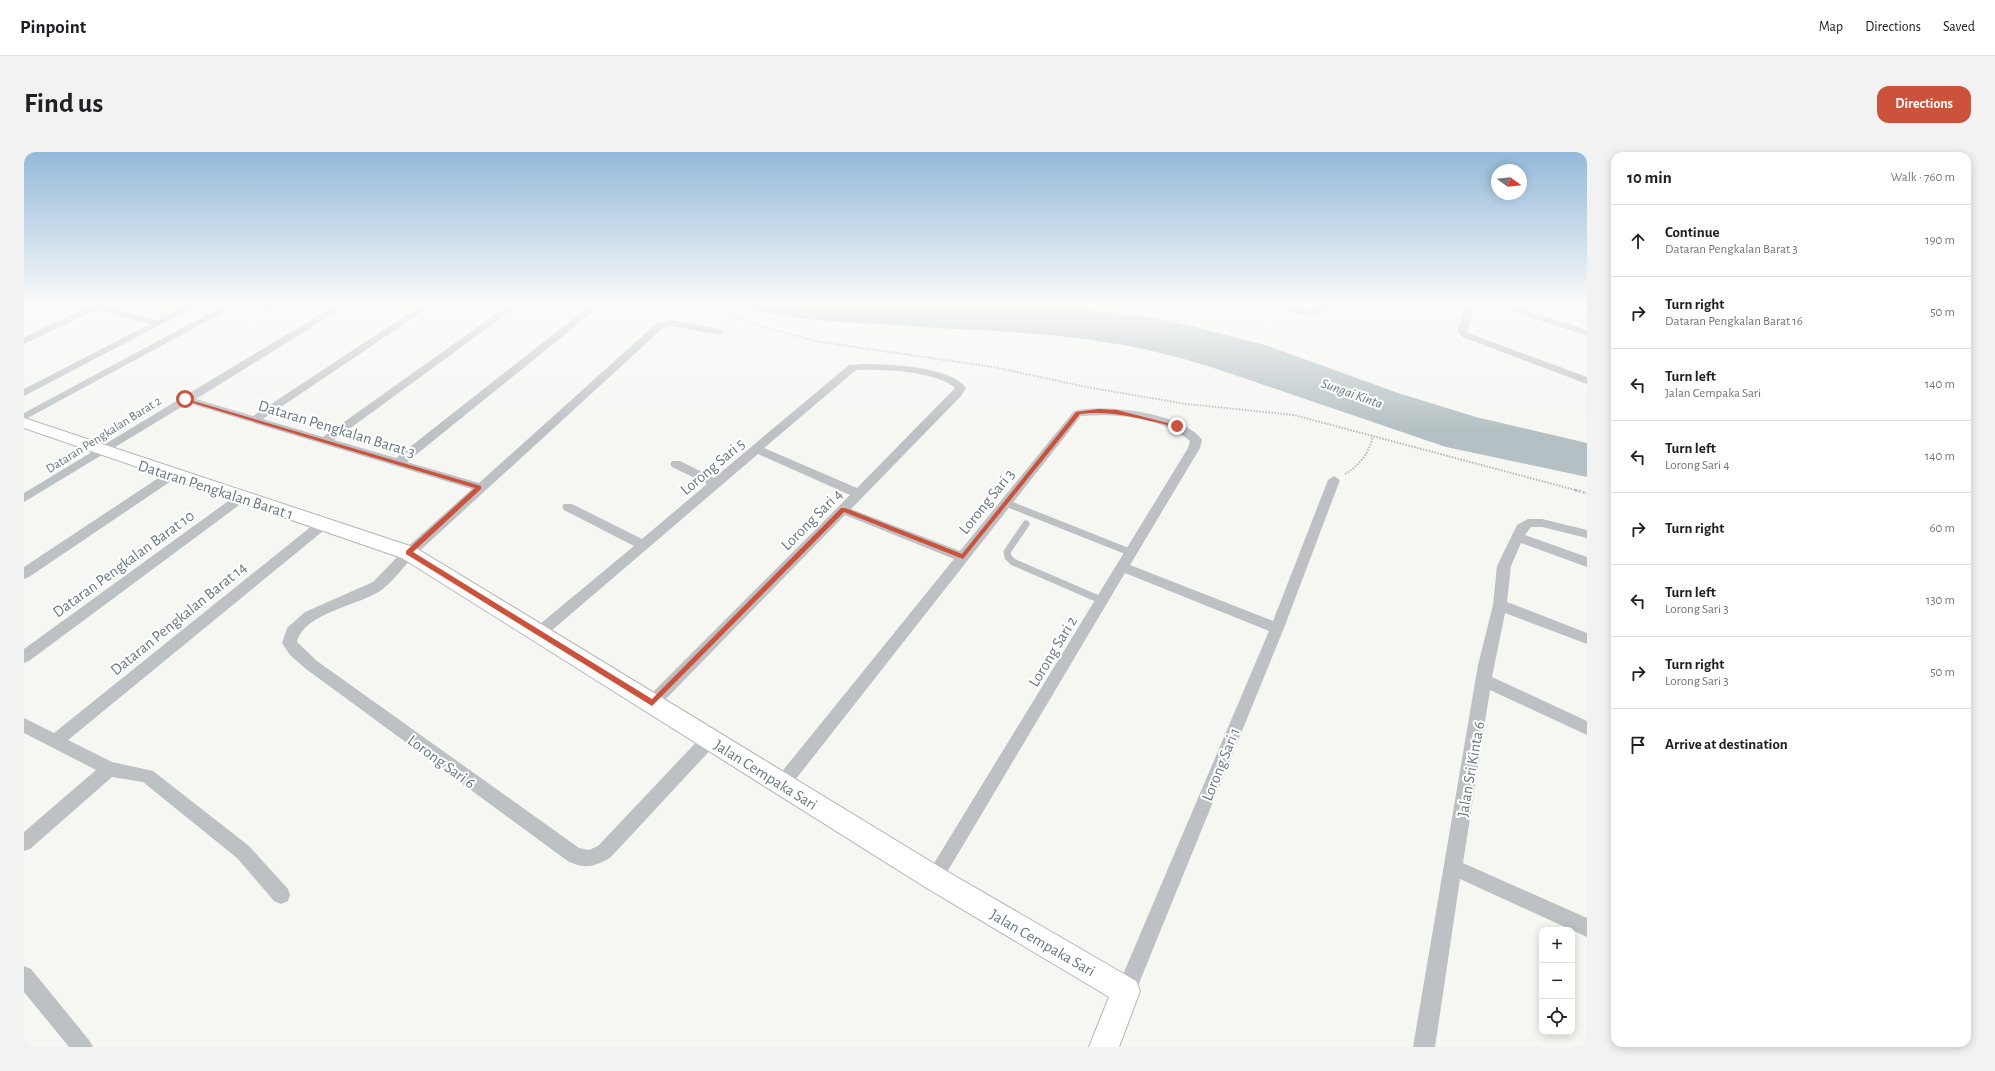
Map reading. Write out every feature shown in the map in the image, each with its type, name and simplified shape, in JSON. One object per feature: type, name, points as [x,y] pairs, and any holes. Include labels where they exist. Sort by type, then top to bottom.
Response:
[{"type":"street","points":[[24,393],[111,348]]},
{"type":"street","points":[[24,417],[152,348]]},
{"type":"street","name":"Dataran Pengkalan Barat 2","points":[[24,498],[271,348]]},
{"type":"street","points":[[255,420],[363,348]]},
{"type":"street","points":[[325,440],[454,348]]},
{"type":"street","points":[[398,463],[542,348]]},
{"type":"street","points":[[409,553],[635,348]]},
{"type":"street","points":[[1499,348],[1587,381]]},
{"type":"street","name":"Lorong Sari 5","points":[[539,633],[853,367],[866,366],[921,373]]},
{"type":"street","name":"Lorong Sari 4","points":[[652,703],[859,494],[957,394],[961,388],[954,382],[921,373]]},
{"type":"street","name":"Dataran Pengkalan Barat 3","points":[[185,399],[325,440],[479,488]]},
{"type":"street","name":"Lorong Sari 3","points":[[782,784],[1078,413],[1098,411],[1124,414],[1177,426],[1190,432],[1196,440]]},
{"type":"street","name":"Dataran Pengkalan Barat 1","points":[[24,423],[103,451],[409,553]]},
{"type":"street","name":"Lorong Sari 2","points":[[934,878],[1132,553],[1194,448],[1196,440]]},
{"type":"street","points":[[756,449],[859,494]]},
{"type":"street","points":[[676,464],[716,484]]},
{"type":"street","points":[[24,574],[173,474]]},
{"type":"street","name":"Lorong Sari 1","points":[[1104,1047],[1276,628],[1334,480]]},
{"type":"street","name":"Dataran Pengkalan Barat 10","points":[[24,657],[242,497]]},
{"type":"street","points":[[568,507],[643,545]]},
{"type":"street","points":[[843,510],[963,557]]},
{"type":"street","name":"Jalan Sri Kinta 6","points":[[1424,1047],[1485,681],[1486,665],[1500,605],[1504,566],[1522,528],[1528,523],[1554,525],[1587,534]]},
{"type":"street","name":"Dataran Pengkalan Barat 14","points":[[56,741],[323,524]]},
{"type":"street","points":[[1517,537],[1587,562]]},
{"type":"street","name":"Jalan Cempaka Sari","points":[[409,553],[934,878],[1126,991]]},
{"type":"street","name":"Lorong Sari 6","points":[[409,553],[378,585],[310,616],[292,632],[289,643],[296,653],[352,693],[429,752],[575,856],[590,859],[604,852],[710,739]]},
{"type":"street","points":[[1123,568],[1276,628]]},
{"type":"street","points":[[1500,605],[1587,640]]},
{"type":"street","points":[[1485,681],[1587,728]]},
{"type":"street","points":[[24,725],[109,769],[147,776],[243,852],[281,896]]},
{"type":"street","points":[[24,843],[109,769]]},
{"type":"street","points":[[1454,867],[1587,928]]},
{"type":"street","points":[[24,976],[82,1047]]},
{"type":"lane","points":[[1006,504],[1132,553]]},
{"type":"lane","points":[[1026,524],[1007,552],[1008,557],[1013,562],[1103,601]]},
{"type":"path","points":[[860,348],[994,367],[1091,388],[1187,404],[1294,415],[1587,493]]},
{"type":"path","points":[[1334,480],[1353,470],[1364,458],[1371,446],[1373,436]]},
{"type":"water","name":"Sungai Kinta","points":[[1136,348],[1273,348],[1398,393],[1476,417],[1587,443],[1587,477],[1446,447],[1205,365]]},
{"type":"route","points":[[185,399],[325,440],[479,488],[409,553],[652,703],[843,510],[963,557],[1078,413],[1098,411],[1117,412],[1177,426]]}]
